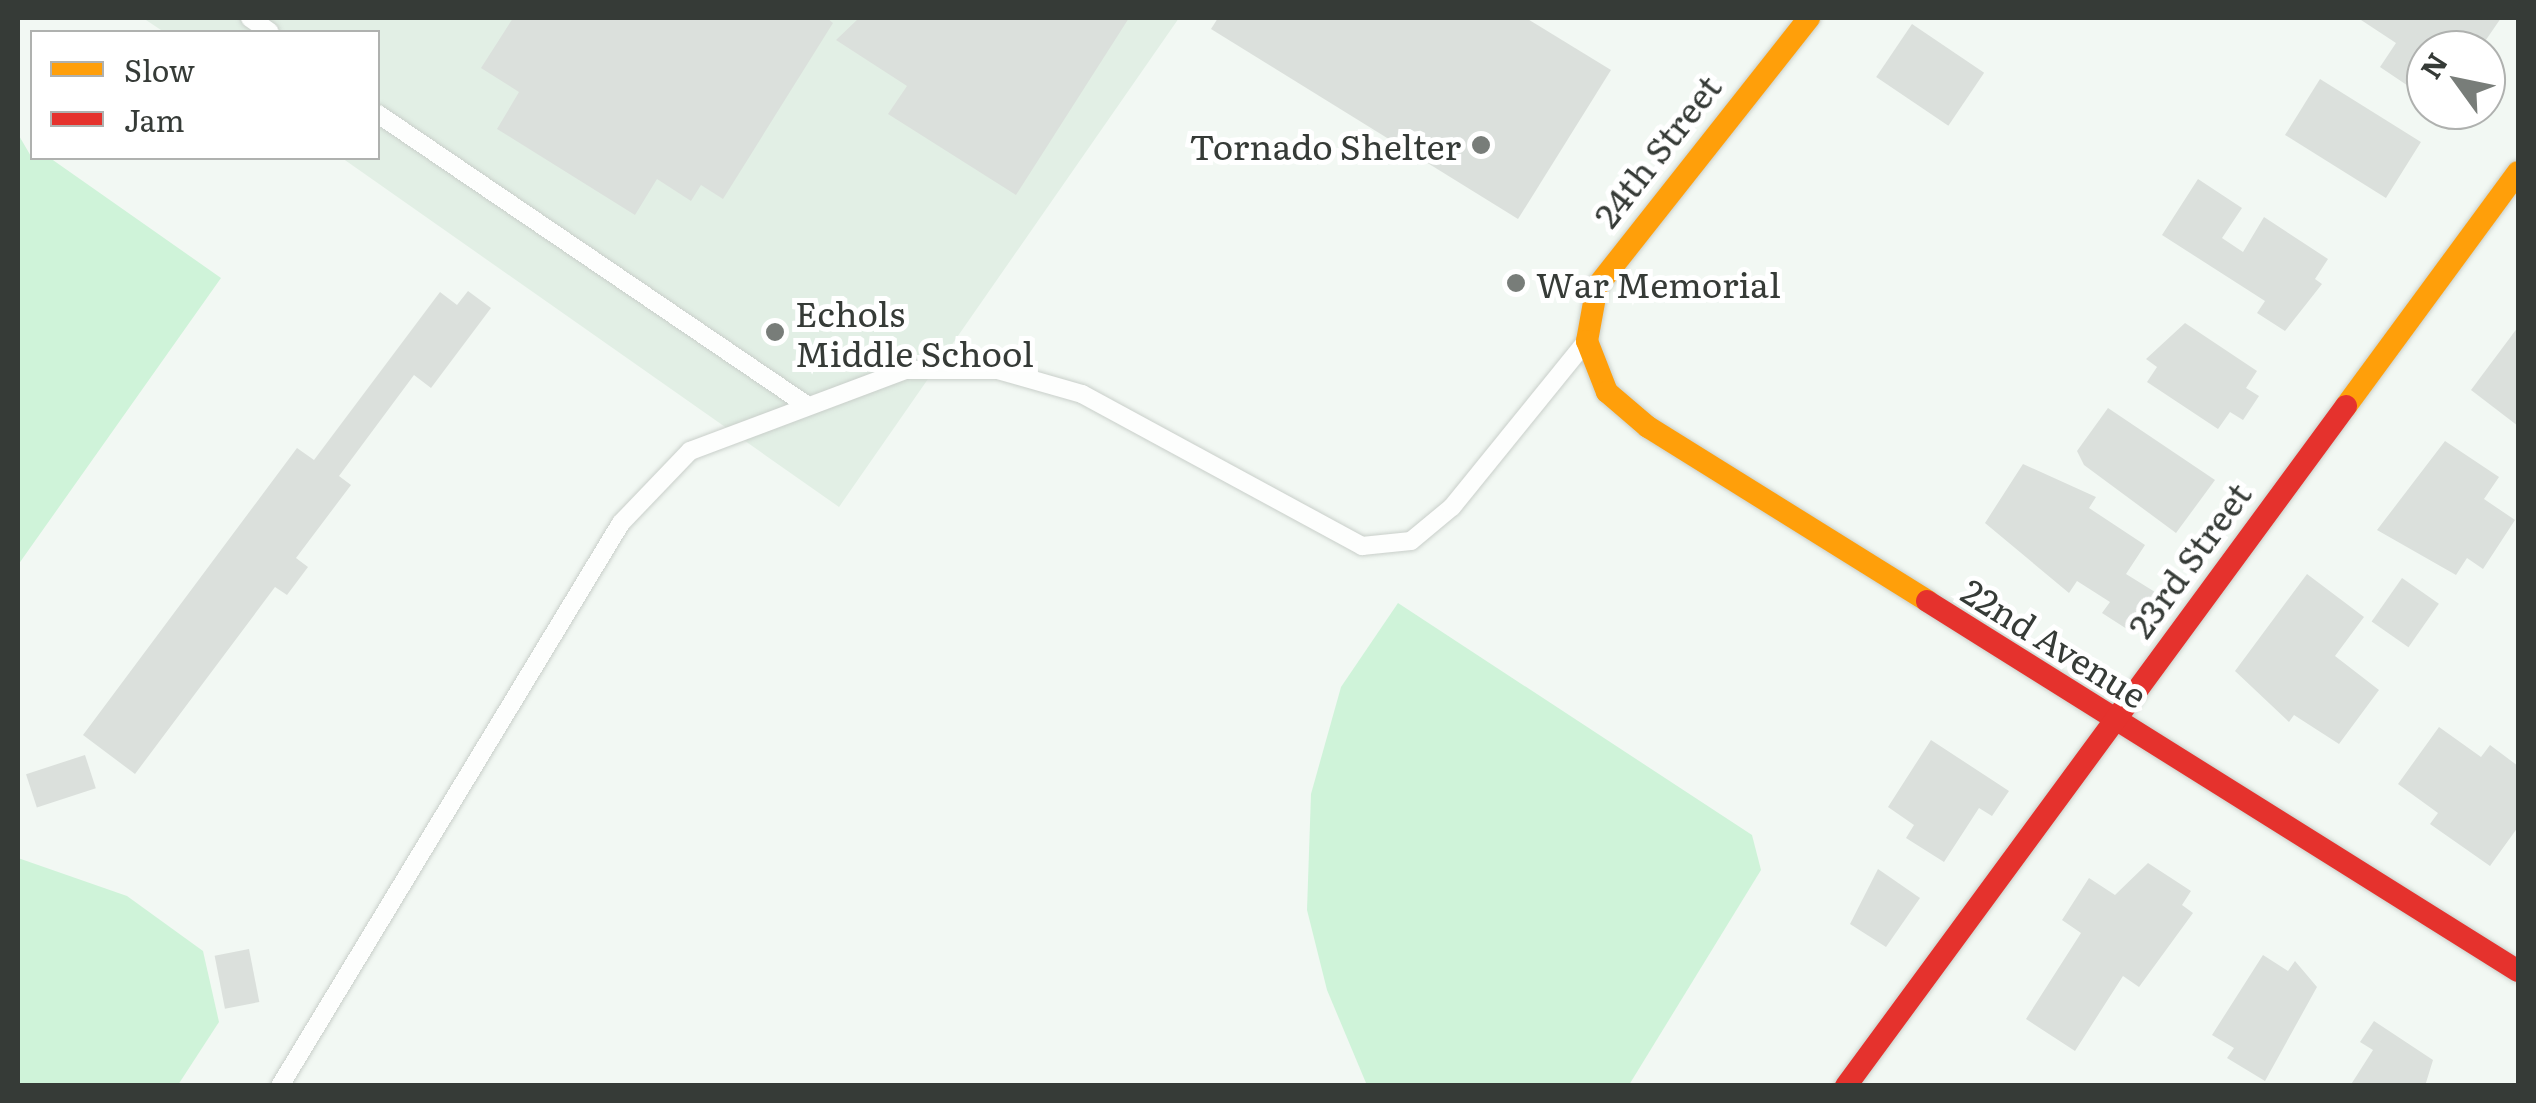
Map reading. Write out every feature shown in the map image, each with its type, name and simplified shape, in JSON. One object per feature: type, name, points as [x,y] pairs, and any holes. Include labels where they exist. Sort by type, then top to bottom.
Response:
[{"type":"street","name":"24th Street","points":[[1587,340],[1608,271],[1809,18]]},
{"type":"street","name":"23rd Street","points":[[1846,1086],[2518,172]]},
{"type":"street","name":"22nd Avenue","points":[[1587,340],[1607,392],[1648,427],[2518,971]]},
{"type":"lane","points":[[380,115],[805,404]]},
{"type":"lane","points":[[280,1086],[621,523],[690,451],[805,404],[905,370],[998,370],[1082,394],[1362,546],[1411,541],[1452,508],[1587,340]]},
{"type":"shaded area","name":"Echols Middle School","points":[[143,18],[1179,18],[839,507],[345,160],[380,160],[380,30],[161,30]]},
{"type":"green space","points":[[18,134],[30,160],[53,160],[221,278],[18,565]]},
{"type":"green space","points":[[1398,603],[1752,835],[1761,870],[1629,1085],[1366,1083],[1327,990],[1307,910],[1311,794],[1341,687]]},
{"type":"green space","points":[[18,858],[127,896],[203,951],[219,1022],[178,1085],[18,1085]]},
{"type":"building","points":[[513,18],[827,18],[833,23],[723,199],[701,185],[691,201],[657,179],[635,215],[497,129],[519,92],[481,68]]},
{"type":"building","points":[[859,18],[1129,18],[1016,195],[888,114],[907,86],[836,40]]},
{"type":"building","name":"Tornado Shelter","points":[[1218,18],[1526,18],[1611,70],[1518,219],[1211,29]]},
{"type":"building","points":[[2358,18],[2501,18],[2493,30],[2406,30],[2406,85],[2380,67],[2396,43]]},
{"type":"building","points":[[1912,24],[1984,73],[1948,126],[1876,77]]},
{"type":"building","points":[[2320,79],[2421,142],[2386,198],[2285,135]]},
{"type":"building","points":[[2198,179],[2242,208],[2222,238],[2243,252],[2264,217],[2328,259],[2315,279],[2322,284],[2285,331],[2257,313],[2265,301],[2162,235]]},
{"type":"building","points":[[468,291],[491,308],[431,388],[414,375],[339,476],[351,485],[296,558],[308,567],[287,595],[275,587],[135,774],[83,735],[297,448],[314,460],[440,292],[457,305]]},
{"type":"building","points":[[2185,323],[2257,371],[2246,388],[2259,396],[2243,420],[2230,412],[2218,429],[2147,382],[2157,367],[2146,359]]},
{"type":"building","points":[[2518,327],[2518,426],[2471,390]]},
{"type":"building","points":[[2108,408],[2215,480],[2176,533],[2084,465],[2077,451]]},
{"type":"building","points":[[2445,441],[2499,477],[2484,499],[2515,520],[2483,569],[2467,558],[2456,575],[2377,530]]},
{"type":"building","points":[[2023,464],[2096,497],[2089,508],[2145,545],[2126,574],[2155,592],[2130,631],[2102,613],[2110,602],[2077,581],[2069,593],[1985,523]]},
{"type":"building","points":[[2307,574],[2364,617],[2335,656],[2379,690],[2339,744],[2294,715],[2289,722],[2235,671]]},
{"type":"building","points":[[2402,578],[2439,604],[2408,647],[2372,621]]},
{"type":"building","points":[[2439,727],[2481,757],[2490,745],[2518,766],[2518,827],[2490,866],[2430,824],[2438,813],[2398,784]]},
{"type":"building","points":[[1931,740],[2009,791],[1992,816],[1979,808],[1944,862],[1906,838],[1914,825],[1888,807]]},
{"type":"building","points":[[85,755],[96,788],[37,807],[26,774]]},
{"type":"building","points":[[2148,863],[2191,891],[2182,905],[2193,913],[2139,987],[2123,976],[2075,1051],[2026,1019],[2081,933],[2062,920],[2089,878],[2115,895]]},
{"type":"building","points":[[1878,869],[1920,898],[1886,947],[1850,924]]},
{"type":"building","points":[[249,949],[259,1002],[225,1009],[215,956]]},
{"type":"building","points":[[2263,955],[2288,971],[2295,961],[2317,987],[2265,1081],[2227,1058],[2234,1048],[2212,1035]]},
{"type":"building","points":[[2374,1021],[2433,1060],[2425,1086],[2350,1086],[2373,1050],[2360,1042]]},
{"type":"traffic: slow","points":[[1809,18],[1597,286],[1587,341],[1607,392],[1648,427],[1927,601]]},
{"type":"traffic: slow","points":[[2346,406],[2518,172]]},
{"type":"traffic: jam","points":[[1846,1086],[2346,406]]},
{"type":"traffic: jam","points":[[1927,601],[2518,971]]},
{"type":"place","name":"Tornado Shelter","points":[[1481,145]]},
{"type":"place","name":"War Memorial","points":[[1516,283]]},
{"type":"place","name":"Echols Middle School","points":[[775,332]]}]
